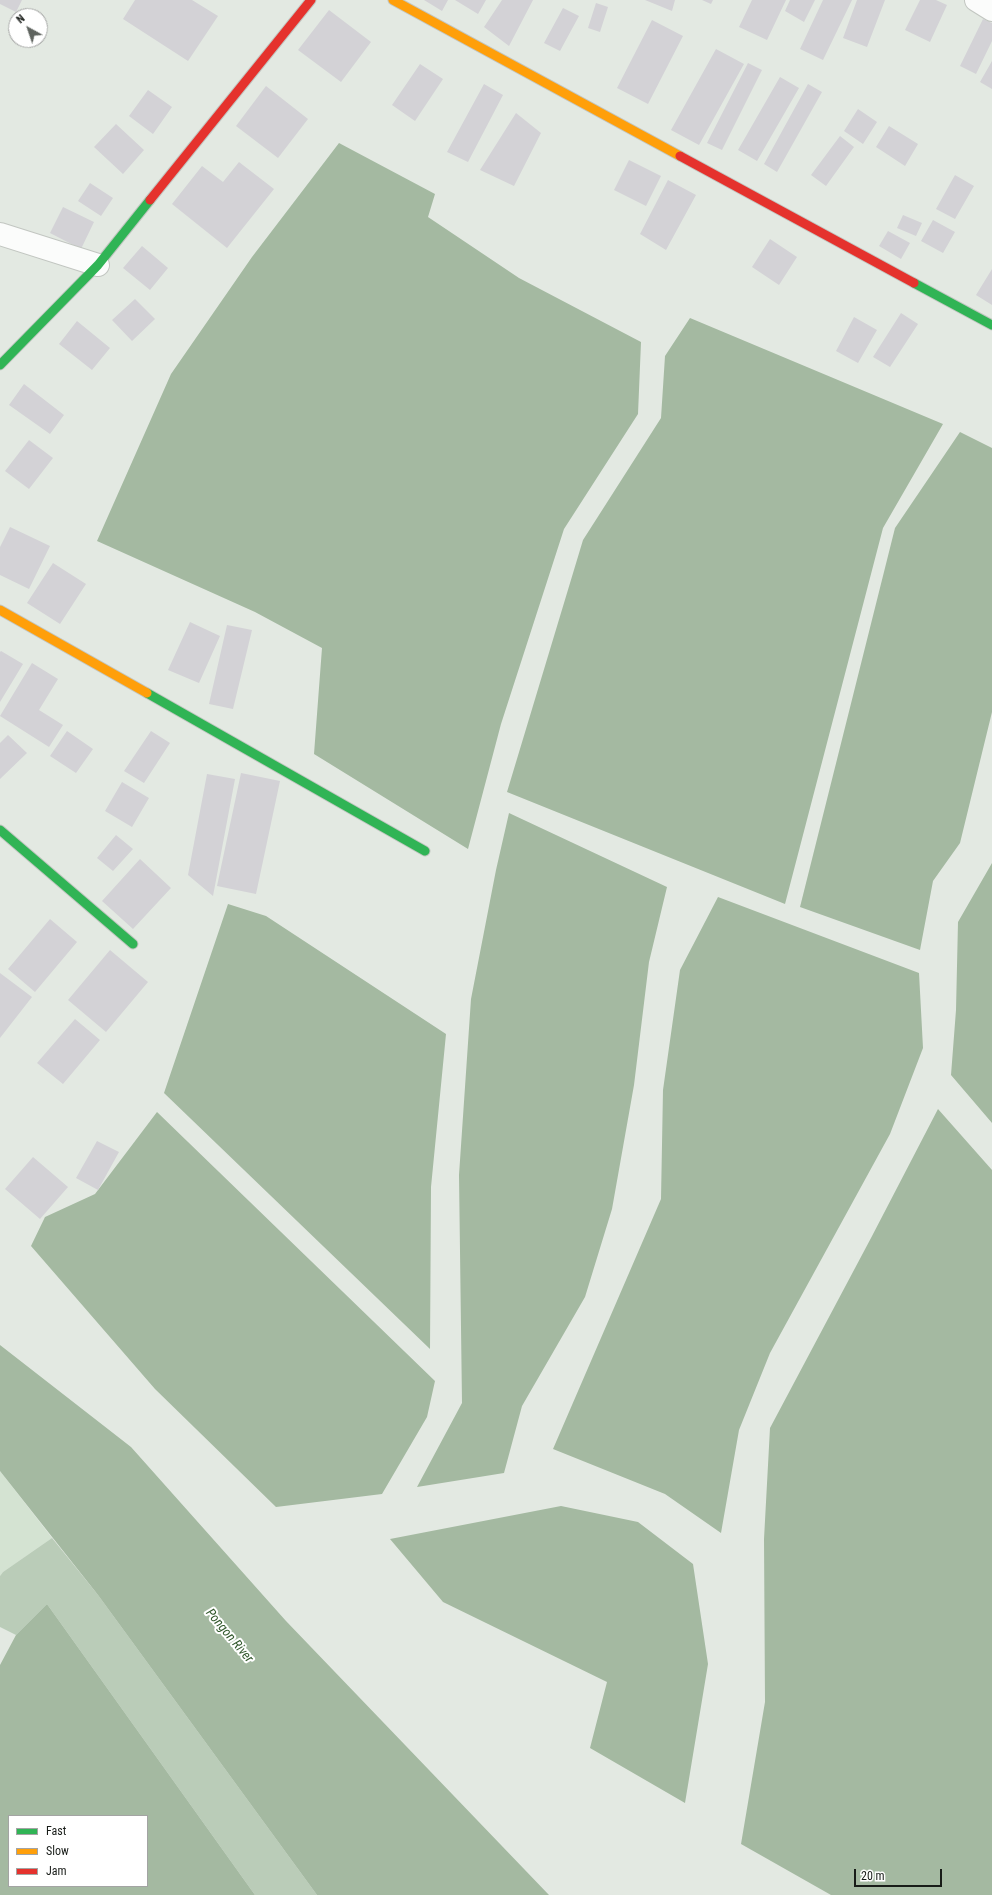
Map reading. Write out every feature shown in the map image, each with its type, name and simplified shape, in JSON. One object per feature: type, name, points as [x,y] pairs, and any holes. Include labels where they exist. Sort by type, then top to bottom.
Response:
[{"type":"street","points":[[0,366],[98,265],[311,0]]},
{"type":"street","points":[[393,0],[992,325]]},
{"type":"street","points":[[976,0],[992,10]]},
{"type":"street","points":[[0,234],[98,265]]},
{"type":"street","points":[[0,610],[425,851]]},
{"type":"street","points":[[0,830],[133,944]]},
{"type":"shaded area","points":[[0,1471],[52,1538],[3,1572],[0,1576]]},
{"type":"shaded area","points":[[52,1538],[98,1595],[317,1895],[255,1895],[47,1604],[16,1635],[0,1627],[0,1576],[3,1572]]},
{"type":"water","points":[[339,143],[435,194],[428,217],[519,278],[641,342],[638,414],[564,529],[501,724],[468,849],[314,754],[322,648],[255,612],[97,541],[171,374],[252,257]]},
{"type":"water","points":[[690,318],[943,424],[883,528],[785,904],[507,792],[583,540],[661,418],[665,356]]},
{"type":"water","points":[[960,432],[992,448],[992,712],[960,843],[933,881],[920,950],[800,907],[895,528]]},
{"type":"water","points":[[509,813],[667,887],[649,962],[634,1085],[612,1209],[585,1297],[522,1406],[504,1473],[417,1487],[462,1403],[459,1175],[471,999],[496,870]]},
{"type":"water","points":[[992,863],[992,1123],[951,1075],[956,1010],[958,922]]},
{"type":"water","points":[[718,897],[919,973],[923,1048],[890,1134],[770,1353],[739,1430],[721,1533],[665,1494],[553,1449],[661,1199],[663,1090],[680,970]]},
{"type":"water","points":[[228,904],[266,916],[446,1034],[431,1187],[430,1349],[164,1093]]},
{"type":"water","points":[[938,1109],[992,1170],[992,1895],[831,1895],[741,1844],[765,1702],[764,1539],[770,1428]]},
{"type":"water","points":[[157,1112],[435,1381],[427,1417],[382,1494],[276,1507],[155,1389],[31,1246],[45,1217],[95,1194]]},
{"type":"water","name":"Pongon River","points":[[0,1345],[131,1447],[286,1621],[549,1895],[317,1895],[98,1595],[0,1471]]},
{"type":"water","points":[[561,1506],[638,1522],[693,1564],[708,1664],[685,1803],[590,1748],[607,1682],[443,1602],[390,1539]]},
{"type":"water","points":[[47,1604],[255,1895],[0,1895],[0,1665],[16,1635]]},
{"type":"building","points":[[0,0],[22,0],[18,8],[8,8],[0,4]]},
{"type":"building","points":[[135,0],[192,0],[218,16],[188,61],[123,19]]},
{"type":"building","points":[[424,0],[448,0],[442,11]]},
{"type":"building","points":[[455,0],[486,0],[478,14]]},
{"type":"building","points":[[502,0],[533,0],[509,46],[484,27]]},
{"type":"building","points":[[645,0],[675,0],[672,11]]},
{"type":"building","points":[[702,0],[713,0],[711,4]]},
{"type":"building","points":[[752,0],[786,0],[767,40],[739,27]]},
{"type":"building","points":[[790,0],[815,0],[804,22],[785,11]]},
{"type":"building","points":[[823,0],[852,0],[823,60],[800,49]]},
{"type":"building","points":[[857,0],[885,0],[867,47],[843,38]]},
{"type":"building","points":[[920,0],[936,0],[947,5],[930,42],[905,30]]},
{"type":"building","points":[[596,3],[608,7],[600,32],[588,28]]},
{"type":"building","points":[[563,8],[579,16],[560,51],[544,43]]},
{"type":"building","points":[[329,10],[371,42],[341,82],[298,50]]},
{"type":"building","points":[[983,19],[992,23],[992,41],[976,74],[960,66]]},
{"type":"building","points":[[652,20],[683,36],[648,104],[617,88]]},
{"type":"building","points":[[716,49],[744,64],[699,145],[671,130]]},
{"type":"building","points":[[992,61],[992,89],[980,82]]},
{"type":"building","points":[[748,63],[762,70],[722,150],[707,143]]},
{"type":"building","points":[[420,64],[443,79],[415,121],[392,105]]},
{"type":"building","points":[[780,77],[799,88],[757,161],[738,150]]},
{"type":"building","points":[[484,84],[503,95],[468,162],[447,152]]},
{"type":"building","points":[[808,84],[822,92],[777,172],[764,164]]},
{"type":"building","points":[[266,86],[308,119],[278,158],[236,126]]},
{"type":"building","points":[[148,90],[172,107],[153,134],[129,116]]},
{"type":"building","points":[[858,109],[877,122],[863,144],[844,131]]},
{"type":"building","points":[[516,113],[541,133],[514,186],[480,170]]},
{"type":"building","points":[[116,124],[144,150],[123,174],[94,147]]},
{"type":"building","points":[[889,126],[918,144],[905,166],[876,147]]},
{"type":"building","points":[[840,136],[854,147],[826,186],[811,175]]},
{"type":"building","points":[[629,160],[661,176],[646,206],[614,190]]},
{"type":"building","points":[[239,162],[274,189],[227,248],[172,204],[202,166],[223,182]]},
{"type":"building","points":[[955,175],[974,186],[955,219],[936,209]]},
{"type":"building","points":[[668,180],[696,195],[666,250],[640,234]]},
{"type":"building","points":[[90,183],[113,198],[101,216],[78,201]]},
{"type":"building","points":[[63,207],[94,222],[81,249],[50,233]]},
{"type":"building","points":[[903,215],[922,223],[916,236],[897,228]]},
{"type":"building","points":[[933,220],[955,232],[943,253],[921,241]]},
{"type":"building","points":[[888,231],[910,243],[901,259],[879,246]]},
{"type":"building","points":[[770,239],[797,257],[779,285],[752,267]]},
{"type":"building","points":[[142,246],[168,268],[150,290],[123,268]]},
{"type":"building","points":[[992,269],[992,305],[976,295]]},
{"type":"building","points":[[135,299],[155,319],[132,341],[112,320]]},
{"type":"building","points":[[901,313],[918,324],[890,367],[873,357]]},
{"type":"building","points":[[854,317],[877,330],[858,363],[836,351]]},
{"type":"building","points":[[77,321],[110,348],[92,370],[59,344]]},
{"type":"building","points":[[24,384],[64,415],[50,434],[9,405]]},
{"type":"building","points":[[29,440],[53,458],[29,489],[5,471]]},
{"type":"building","points":[[10,527],[50,546],[29,589],[0,575],[0,547]]},
{"type":"building","points":[[53,563],[86,584],[60,624],[27,603]]},
{"type":"building","points":[[190,622],[220,636],[199,683],[168,670]]},
{"type":"building","points":[[227,625],[252,630],[233,709],[209,704]]},
{"type":"building","points":[[1,651],[23,664],[0,702],[0,652]]},
{"type":"building","points":[[32,663],[58,679],[39,710],[63,725],[49,747],[0,716]]},
{"type":"building","points":[[67,731],[93,749],[76,773],[50,756]]},
{"type":"building","points":[[151,731],[170,743],[144,783],[124,771]]},
{"type":"building","points":[[8,735],[27,753],[0,779],[0,743]]},
{"type":"building","points":[[241,773],[280,781],[256,894],[217,886]]},
{"type":"building","points":[[207,774],[235,779],[213,896],[188,875]]},
{"type":"building","points":[[122,782],[149,798],[132,827],[105,811]]},
{"type":"building","points":[[116,835],[133,849],[113,871],[97,858]]},
{"type":"building","points":[[140,859],[171,888],[133,929],[102,901]]},
{"type":"building","points":[[50,919],[77,942],[35,992],[8,969]]},
{"type":"building","points":[[110,950],[148,982],[106,1032],[68,1000]]},
{"type":"building","points":[[0,973],[32,997],[0,1038]]},
{"type":"building","points":[[75,1019],[100,1040],[63,1084],[37,1063]]},
{"type":"building","points":[[97,1141],[119,1152],[98,1190],[76,1178]]},
{"type":"building","points":[[33,1157],[68,1187],[40,1219],[5,1189]]},
{"type":"traffic: fast","points":[[0,365],[98,265],[150,200]]},
{"type":"traffic: fast","points":[[914,283],[992,325]]},
{"type":"traffic: fast","points":[[147,693],[425,851]]},
{"type":"traffic: fast","points":[[0,830],[133,944]]},
{"type":"traffic: slow","points":[[393,0],[680,156]]},
{"type":"traffic: slow","points":[[0,610],[147,693]]},
{"type":"traffic: jam","points":[[150,200],[311,0]]},
{"type":"traffic: jam","points":[[680,156],[914,283]]}]
